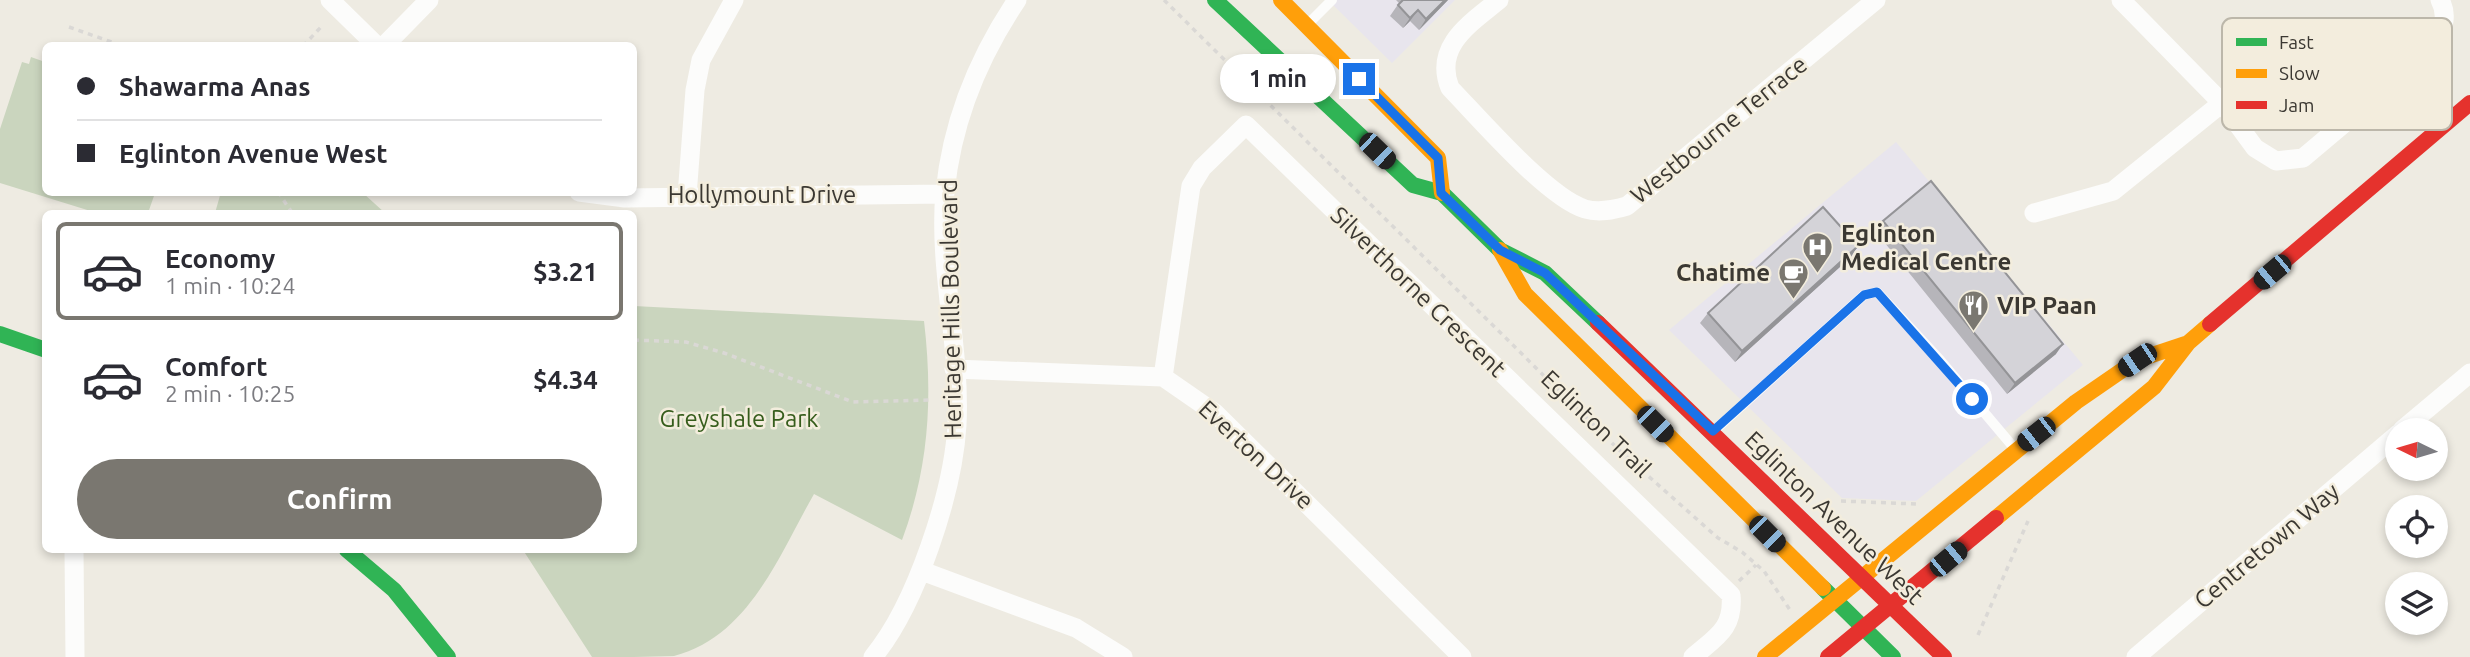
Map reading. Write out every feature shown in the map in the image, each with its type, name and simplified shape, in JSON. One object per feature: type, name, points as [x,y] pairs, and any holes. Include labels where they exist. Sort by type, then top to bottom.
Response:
[{"type":"main road","name":"Eglinton Avenue West","points":[[1215,0],[1413,186],[1441,193],[1500,250],[1525,294],[1892,657]]},
{"type":"main road","points":[[1281,0],[1438,158],[1441,193]]},
{"type":"main road","points":[[2452,118],[2470,103]]},
{"type":"main road","points":[[1828,657],[2154,387],[2188,343],[2438,130]]},
{"type":"main road","name":"Eglinton Avenue West","points":[[1500,250],[1545,273],[1713,431],[1944,657]]},
{"type":"main road","points":[[0,334],[42,349]]},
{"type":"main road","points":[[1765,657],[2015,450],[2137,360],[2188,343]]},
{"type":"main road","points":[[351,553],[394,590],[448,657]]},
{"type":"street","points":[[330,0],[373,42]]},
{"type":"street","points":[[388,42],[429,0]]},
{"type":"street","points":[[687,196],[695,90],[701,60],[734,0]]},
{"type":"street","name":"Heritage Hills Boulevard","points":[[873,657],[922,571],[948,483],[957,425],[945,260],[945,194],[954,140],[970,85],[995,35],[1017,0]]},
{"type":"street","name":"Westbourne Terrace","points":[[1499,0],[1462,31],[1448,50],[1445,67],[1450,88],[1558,196],[1586,209],[1609,211],[1627,206],[1876,0]]},
{"type":"street","points":[[2034,213],[2113,191],[2222,103],[2121,0]]},
{"type":"street","points":[[2440,0],[2445,9],[2444,18]]},
{"type":"street","name":"Silverthorne Crescent","points":[[1163,377],[1192,186],[1202,168],[1245,125],[1731,595],[1732,609],[1728,625],[1693,657]]},
{"type":"street","points":[[2242,130],[2255,148],[2276,162],[2303,159],[2337,130]]},
{"type":"street","name":"Hollymount Drive","points":[[610,196],[945,194]]},
{"type":"street","points":[[954,369],[1163,377]]},
{"type":"street","points":[[2416,418],[2470,373]]},
{"type":"street","name":"Everton Drive","points":[[1163,377],[1215,413],[1462,657]]},
{"type":"street","name":"Centretown Way","points":[[2136,657],[2385,445]]},
{"type":"street","points":[[74,553],[75,657]]},
{"type":"street","points":[[922,571],[1076,628],[1123,657]]},
{"type":"lane","points":[[1307,25],[1332,0]]},
{"type":"lane","points":[[1713,431],[1864,295],[1877,292],[1915,332],[2015,450]]},
{"type":"path","name":"Eglinton Trail","points":[[1164,0],[1619,450],[1718,538],[1742,552],[1764,571],[1788,609]]},
{"type":"path","points":[[69,27],[112,42]]},
{"type":"path","points":[[307,42],[321,27]]},
{"type":"path","points":[[637,340],[686,342],[724,353],[853,402],[932,400]]},
{"type":"path","points":[[1841,501],[1916,504]]},
{"type":"path","points":[[1978,635],[2031,516]]},
{"type":"shaded area","points":[[1328,0],[1455,0],[1392,63]]},
{"type":"shaded area","points":[[1896,142],[2083,365],[1916,501],[1842,498],[1669,330]]},
{"type":"green space","points":[[31,57],[42,61],[42,196],[0,183],[0,129],[22,62],[29,64]]},
{"type":"green space","points":[[42,196],[154,196],[149,210],[87,210]]},
{"type":"green space","points":[[220,196],[366,196],[382,210],[216,210]]},
{"type":"green space","name":"Greyshale Park","points":[[637,306],[924,321],[928,377],[926,432],[918,486],[902,540],[814,494],[759,591],[723,631],[700,646],[674,656],[592,657],[525,553],[637,553]]},
{"type":"building","points":[[1403,0],[1445,0],[1426,19],[1418,10],[1410,18],[1398,5]]},
{"type":"building","points":[[1931,181],[2063,344],[2015,383],[1883,221]]},
{"type":"building","points":[[1823,207],[1858,246],[1742,351],[1708,313]]},
{"type":"traffic: fast","points":[[1215,0],[1413,185],[1442,193],[1500,250],[1545,273],[1598,323]]},
{"type":"traffic: fast","points":[[0,334],[42,349]]},
{"type":"traffic: fast","points":[[351,553],[394,590],[448,657]]},
{"type":"traffic: fast","points":[[1823,588],[1893,657]]},
{"type":"traffic: slow","points":[[1281,0],[1438,158],[1442,193]]},
{"type":"traffic: slow","points":[[1500,250],[1525,294],[1823,588]]},
{"type":"traffic: slow","points":[[1996,518],[2154,387],[2188,343],[2210,324]]},
{"type":"traffic: slow","points":[[1765,657],[2076,402],[2137,360],[2188,343]]},
{"type":"traffic: jam","points":[[2452,118],[2470,103]]},
{"type":"traffic: jam","points":[[2210,324],[2438,130]]},
{"type":"traffic: jam","points":[[1598,323],[1944,657]]},
{"type":"traffic: jam","points":[[1828,657],[1996,518]]},
{"type":"place","name":"Eglinton Medical Centre","points":[[1818,275]]},
{"type":"place","name":"Chatime","points":[[1793,300]]},
{"type":"place","name":"VIP Paan","points":[[1974,333]]},
{"type":"route","points":[[1359,79],[1438,158],[1441,193],[1500,250],[1545,273],[1713,431],[1864,295],[1877,292],[1907,322],[1972,399]]}]
